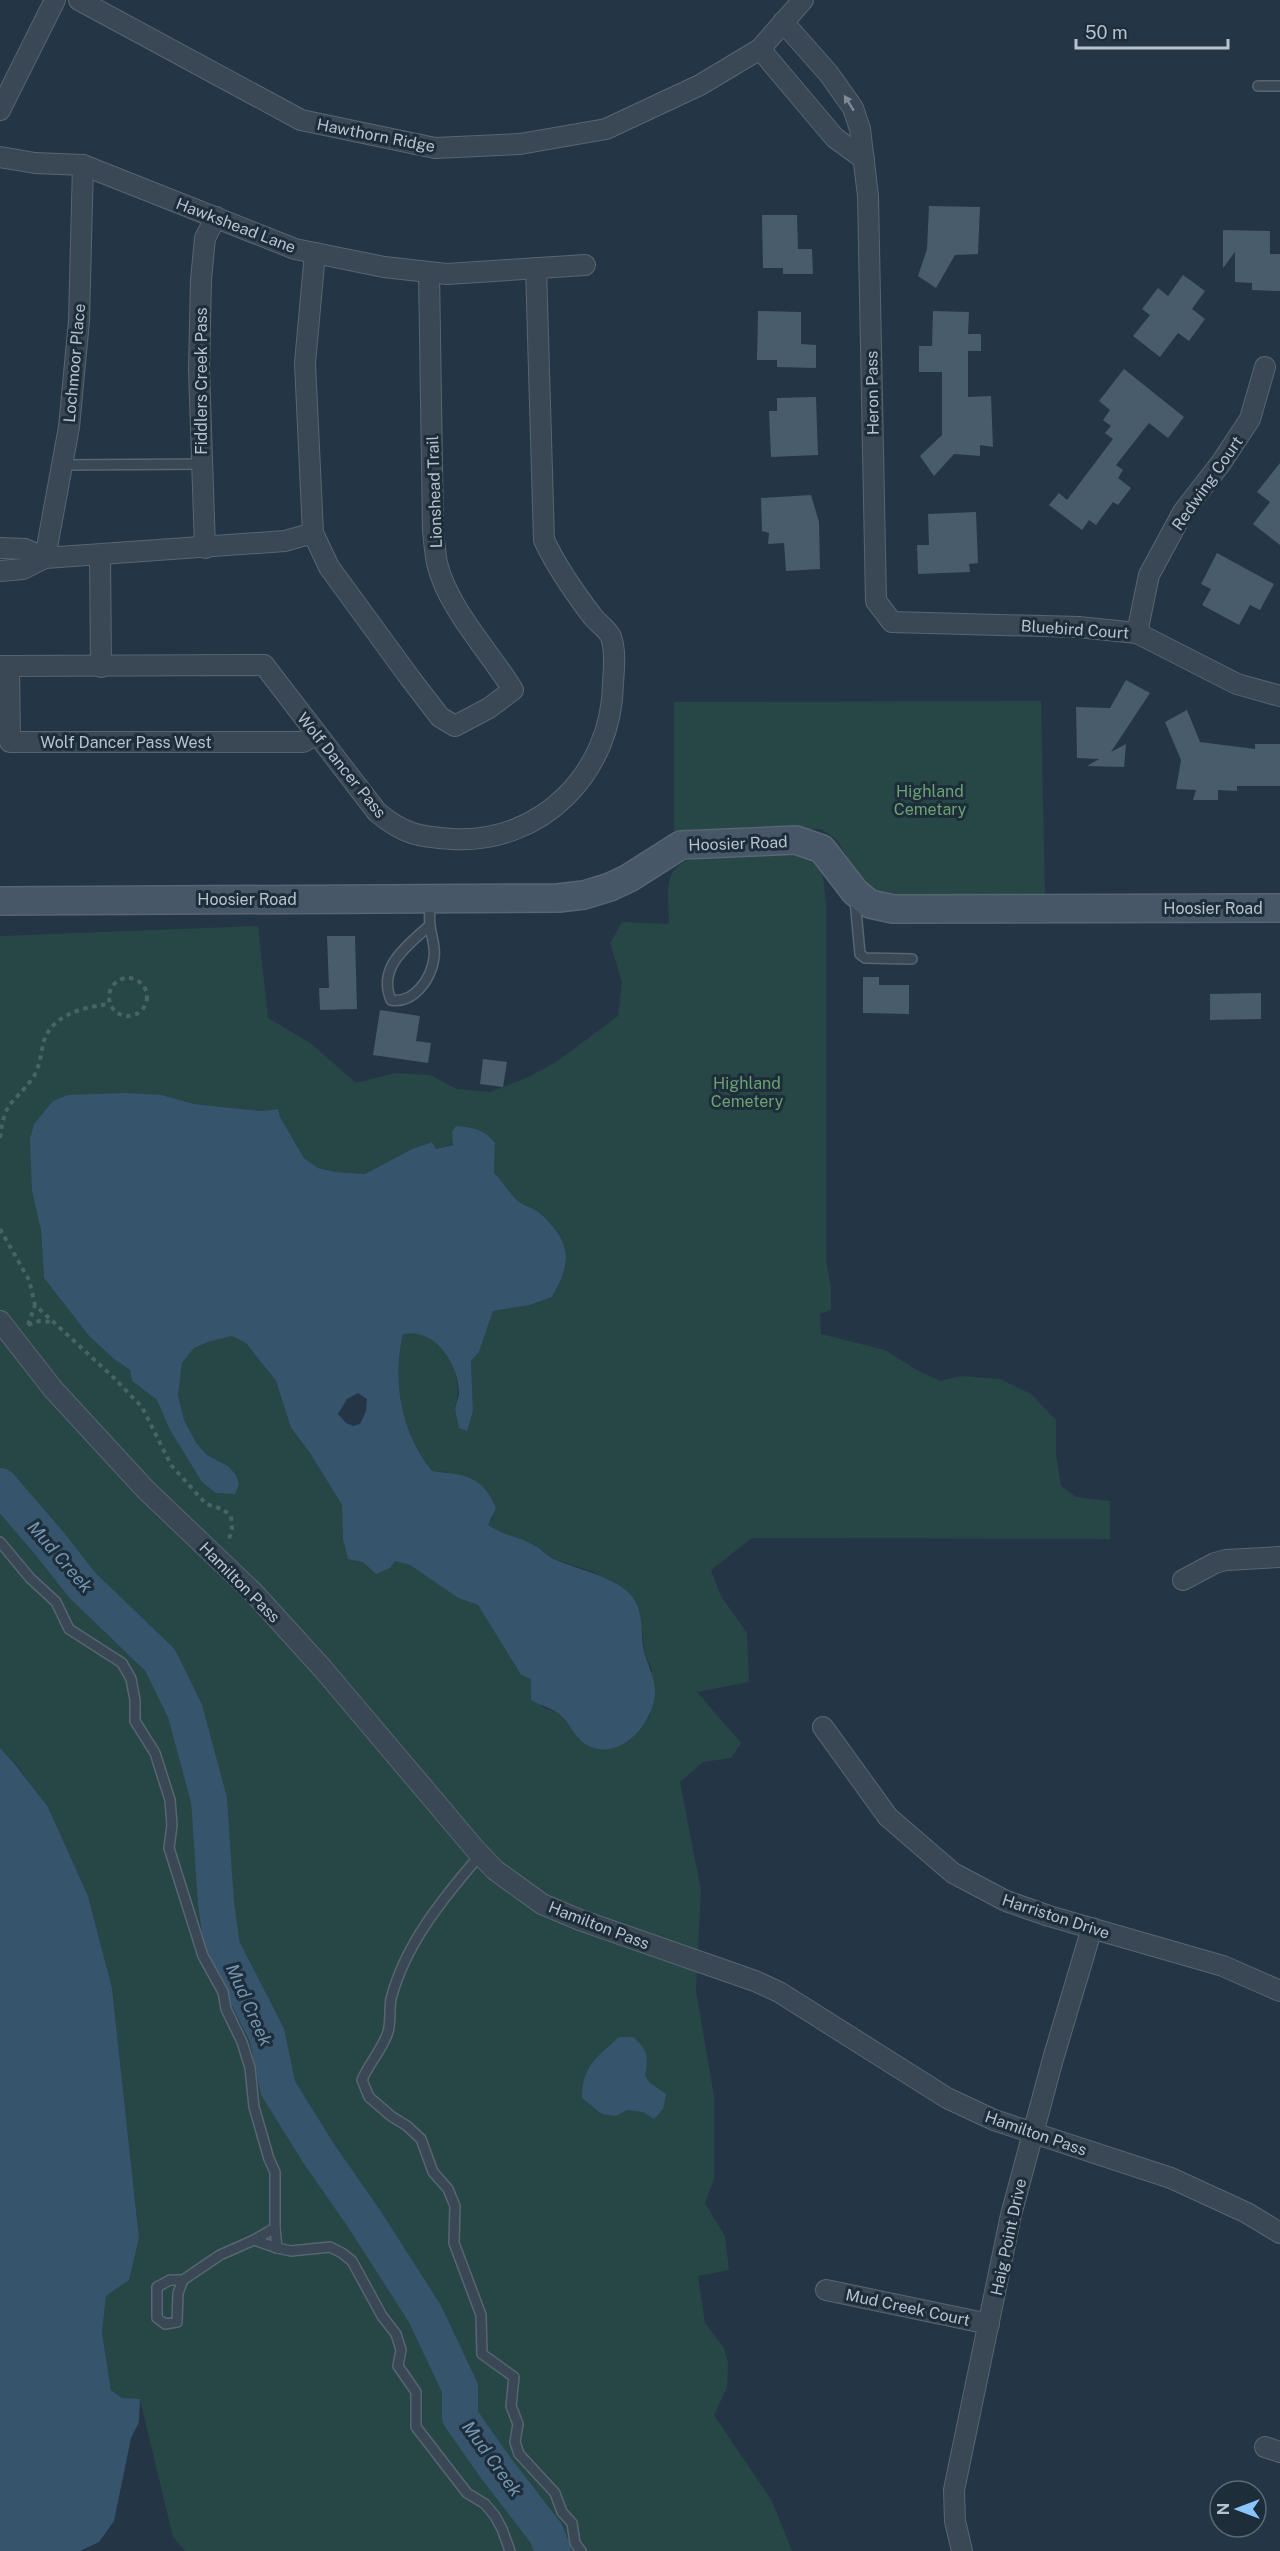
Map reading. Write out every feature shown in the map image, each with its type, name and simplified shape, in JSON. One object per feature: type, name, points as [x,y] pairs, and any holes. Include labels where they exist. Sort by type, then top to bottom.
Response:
[{"type":"street","points":[[0,110],[55,0]]},
{"type":"street","name":"Hawthorn Ridge","points":[[79,0],[301,120],[435,148],[520,144],[606,129],[700,85],[760,49],[803,0]]},
{"type":"street","name":"Heron Pass","points":[[783,22],[829,74],[854,108],[860,129],[868,196],[876,601],[892,622]]},
{"type":"street","points":[[760,49],[835,138],[864,159]]},
{"type":"street","name":"Hawkshead Lane","points":[[0,157],[35,163],[83,165],[295,249],[384,267],[447,274],[585,266]]},
{"type":"street","name":"Lochmoor Place","points":[[45,558],[69,427],[79,321],[83,165]]},
{"type":"street","name":"Fiddlers Creek Pass","points":[[205,548],[199,369],[201,280],[205,238],[216,218]]},
{"type":"street","points":[[0,571],[23,569],[45,558],[285,541],[313,533],[305,363],[315,253]]},
{"type":"street","name":"Wolf Dancer Pass","points":[[5,666],[264,665],[377,812],[395,827],[420,837],[458,839],[492,837],[516,829],[565,799],[585,777],[603,742],[613,695],[614,660],[611,636],[595,619],[558,568],[544,540],[536,268]]},
{"type":"street","name":"Lionshead Trail","points":[[313,533],[329,567],[440,717],[455,726],[489,708],[513,690],[494,659],[458,610],[447,590],[437,563],[433,531],[429,272]]},
{"type":"street","name":"Redwing Court","points":[[1137,633],[1149,575],[1184,512],[1251,419],[1265,367]]},
{"type":"street","points":[[0,548],[25,549],[45,558]]},
{"type":"street","points":[[100,555],[101,666]]},
{"type":"street","name":"Bluebird Court","points":[[892,622],[1078,627],[1137,633],[1237,684],[1280,696]]},
{"type":"street","name":"Wolf Dancer Pass West","points":[[5,666],[10,742],[303,742],[317,734]]},
{"type":"street","name":"Hoosier Road","points":[[0,901],[558,898],[584,895],[629,878],[681,845],[796,840],[822,849],[855,892],[870,904],[893,909],[1280,908]]},
{"type":"street","name":"Hamilton Pass","points":[[0,1321],[53,1389],[145,1489],[253,1592],[316,1660],[480,1855],[495,1870],[542,1904],[580,1920],[755,1981],[779,1992],[947,2098],[994,2120],[1171,2178],[1247,2213],[1280,2234]]},
{"type":"street","points":[[1183,1580],[1221,1561],[1280,1557]]},
{"type":"street","name":"Harriston Drive","points":[[823,1727],[888,1817],[953,1873],[1006,1901],[1223,1966],[1280,1991]]},
{"type":"street","name":"Haig Point Drive","points":[[962,2551],[955,2521],[954,2490],[1011,2215],[1032,2133],[1092,1928]]},
{"type":"street","name":"Mud Creek Court","points":[[826,2290],[989,2324]]},
{"type":"lane","points":[[1258,86],[1280,86]]},
{"type":"lane","points":[[62,465],[201,464]]},
{"type":"lane","points":[[855,892],[860,954],[865,958],[912,959]]},
{"type":"lane","points":[[430,898],[434,958],[429,975],[411,998],[400,1002],[391,1000],[386,988],[387,974],[401,953],[430,925]]},
{"type":"lane","points":[[0,1542],[30,1578],[56,1602],[69,1629],[122,1664],[131,1679],[135,1700],[135,1721],[155,1754],[170,1800],[172,1826],[169,1848],[203,1956],[223,1992],[226,2010],[242,2042],[250,2068],[254,2107],[275,2172],[277,2248]]},
{"type":"lane","points":[[480,1855],[418,1935],[391,2001],[389,2030],[362,2080],[369,2097],[391,2116],[408,2126],[421,2139],[433,2172],[448,2189],[455,2206],[454,2243],[481,2315],[482,2354],[514,2377],[512,2406],[519,2424],[515,2442],[519,2454],[555,2493],[562,2512],[572,2523],[576,2543],[581,2551]]},
{"type":"lane","points":[[183,2280],[178,2293],[177,2322],[165,2324],[157,2318],[157,2287],[170,2280],[183,2280],[220,2255],[275,2228]]},
{"type":"lane","points":[[254,2240],[291,2251],[330,2247],[352,2261],[382,2316],[396,2334],[401,2350],[398,2366],[416,2392],[416,2427],[466,2493],[485,2504],[495,2516],[510,2551]]},
{"type":"path","points":[[123,978],[136,979],[145,988],[147,1001],[141,1011],[135,1014],[118,1013],[110,1004],[112,985],[123,978]]},
{"type":"path","points":[[0,1138],[2,1121],[8,1104],[34,1078],[45,1038],[52,1027],[67,1015],[84,1007],[110,1004]]},
{"type":"path","points":[[0,1229],[28,1280],[35,1305],[142,1407],[171,1466],[206,1504],[222,1509],[231,1516],[232,1528],[227,1545],[218,1558]]},
{"type":"path","points":[[28,1325],[35,1305]]},
{"type":"green space","name":"Highland Cemetary","points":[[1041,701],[1045,897],[882,898],[868,889],[836,839],[821,829],[674,831],[674,702]]},
{"type":"green space","name":"Highland Cemetery","points":[[800,854],[822,868],[826,904],[826,1260],[831,1288],[831,1310],[820,1314],[821,1334],[885,1350],[940,1381],[960,1376],[1000,1379],[1031,1394],[1056,1420],[1056,1455],[1061,1486],[1076,1497],[1110,1501],[1110,1539],[752,1538],[711,1570],[721,1596],[747,1633],[749,1682],[697,1692],[741,1743],[731,1758],[703,1762],[680,1782],[701,1891],[696,1991],[714,2096],[714,2179],[705,2203],[725,2236],[729,2270],[698,2276],[705,2323],[724,2348],[728,2363],[727,2388],[714,2415],[772,2501],[792,2551],[185,2551],[173,2537],[140,2400],[122,2398],[111,2390],[102,2333],[106,2296],[129,2280],[139,2238],[112,1988],[88,1896],[48,1807],[15,1763],[0,1748],[0,936],[258,926],[268,1018],[309,1042],[356,1083],[395,1073],[430,1075],[457,1089],[490,1092],[529,1077],[559,1060],[618,1016],[622,982],[610,943],[622,922],[669,924],[668,885],[675,869],[692,859]],"holes":[[[162,1095],[194,1104],[261,1111],[277,1109],[304,1158],[318,1168],[336,1172],[365,1174],[412,1149],[432,1142],[436,1149],[454,1144],[495,1143],[494,1173],[518,1201],[540,1213],[559,1235],[564,1244],[566,1263],[559,1285],[552,1297],[530,1305],[493,1311],[479,1352],[471,1361],[473,1411],[455,1406],[458,1394],[454,1368],[439,1345],[416,1333],[403,1333],[399,1388],[406,1423],[421,1456],[432,1471],[447,1472],[493,1518],[487,1525],[535,1545],[554,1559],[593,1572],[630,1594],[639,1609],[645,1655],[652,1670],[650,1716],[628,1742],[570,1727],[558,1713],[542,1707],[532,1679],[521,1675],[478,1605],[458,1598],[410,1565],[343,1539],[342,1505],[310,1453],[291,1428],[276,1381],[246,1343],[232,1336],[208,1342],[194,1348],[182,1363],[178,1395],[184,1420],[197,1444],[207,1455],[228,1466],[185,1455],[157,1400],[132,1381],[130,1370],[89,1336],[44,1278],[30,1138]]]},
{"type":"water","points":[[125,1093],[162,1095],[194,1104],[261,1111],[278,1109],[280,1117],[304,1158],[318,1168],[336,1172],[365,1174],[412,1149],[432,1142],[436,1149],[453,1145],[452,1132],[456,1126],[478,1130],[491,1138],[495,1143],[494,1173],[518,1201],[540,1213],[552,1225],[564,1244],[566,1263],[563,1274],[552,1297],[530,1305],[493,1311],[479,1352],[471,1361],[473,1411],[467,1431],[459,1428],[455,1411],[459,1395],[458,1381],[449,1359],[435,1342],[425,1336],[415,1333],[403,1334],[399,1388],[406,1423],[421,1456],[432,1471],[463,1476],[485,1489],[496,1508],[488,1525],[534,1545],[556,1560],[615,1583],[630,1594],[638,1608],[643,1648],[655,1690],[649,1716],[635,1735],[616,1747],[605,1749],[588,1746],[578,1738],[559,1714],[531,1700],[531,1679],[521,1675],[478,1605],[458,1598],[410,1565],[395,1561],[390,1568],[376,1574],[363,1562],[348,1559],[343,1539],[342,1505],[310,1453],[291,1428],[276,1381],[246,1343],[232,1336],[194,1348],[182,1363],[178,1395],[184,1420],[197,1444],[207,1455],[228,1466],[236,1475],[239,1484],[235,1494],[216,1493],[202,1482],[170,1430],[157,1400],[132,1381],[130,1370],[89,1336],[44,1278],[41,1230],[32,1191],[30,1139],[34,1124],[53,1101],[68,1095]],"holes":[[[358,1393],[367,1399],[366,1411],[360,1424],[353,1426],[346,1423],[338,1414],[347,1399]]]},
{"type":"water","points":[[0,1748],[48,1807],[88,1896],[112,1988],[139,2238],[129,2280],[106,2296],[102,2333],[111,2390],[122,2398],[140,2399],[139,2422],[131,2438],[114,2521],[99,2542],[80,2551],[0,2551]]},
{"type":"water","points":[[619,2037],[633,2037],[642,2046],[647,2059],[645,2076],[650,2083],[666,2094],[663,2109],[654,2119],[643,2112],[627,2110],[616,2116],[602,2114],[582,2098],[588,2069],[598,2056]]},
{"type":"building","points":[[929,206],[980,207],[978,254],[955,255],[936,288],[918,276],[927,249]]},
{"type":"building","points":[[762,215],[797,215],[798,249],[812,249],[813,274],[783,274],[783,268],[763,268]]},
{"type":"building","points":[[1223,230],[1270,231],[1270,254],[1280,254],[1280,291],[1252,290],[1252,283],[1235,282],[1235,252],[1223,268]]},
{"type":"building","points":[[1183,275],[1205,291],[1192,309],[1205,319],[1189,341],[1178,333],[1160,357],[1133,336],[1150,315],[1142,309],[1158,288],[1168,296]]},
{"type":"building","points":[[758,311],[801,312],[801,344],[816,345],[816,368],[777,367],[777,360],[757,360]]},
{"type":"building","points":[[933,311],[969,312],[968,334],[981,334],[981,351],[968,351],[968,397],[991,396],[993,447],[980,445],[980,456],[954,454],[934,476],[920,456],[942,435],[942,372],[919,372],[919,346],[932,346]]},
{"type":"building","points":[[1124,369],[1184,417],[1168,438],[1149,423],[1116,465],[1123,470],[1118,478],[1131,488],[1118,505],[1113,502],[1096,525],[1089,520],[1082,530],[1049,505],[1059,493],[1067,500],[1113,439],[1105,433],[1111,426],[1103,420],[1110,410],[1099,401]]},
{"type":"building","points":[[816,397],[818,455],[771,457],[769,411],[777,411],[777,398]]},
{"type":"building","points":[[1280,463],[1280,545],[1253,524],[1270,502],[1257,492]]},
{"type":"building","points":[[811,495],[819,522],[820,569],[786,571],[784,543],[768,544],[769,533],[762,531],[761,498]]},
{"type":"building","points":[[976,512],[978,563],[969,564],[970,572],[918,574],[917,545],[929,545],[928,514]]},
{"type":"building","points":[[1217,553],[1274,584],[1260,610],[1250,605],[1239,625],[1202,605],[1211,589],[1201,584]]},
{"type":"building","points":[[1126,680],[1150,693],[1111,752],[1126,744],[1124,767],[1087,766],[1099,759],[1077,758],[1076,707],[1110,708]]},
{"type":"building","points":[[1187,710],[1200,742],[1255,749],[1255,744],[1280,744],[1280,786],[1237,786],[1237,791],[1218,790],[1218,800],[1193,800],[1196,790],[1176,789],[1181,760],[1165,722]]},
{"type":"building","points":[[327,936],[355,936],[357,1009],[320,1010],[319,988],[329,988]]},
{"type":"building","points":[[863,977],[879,977],[879,985],[909,985],[909,1014],[863,1013]]},
{"type":"building","points":[[1261,993],[1261,1019],[1210,1020],[1210,994]]},
{"type":"building","points":[[380,1010],[420,1016],[416,1041],[431,1043],[428,1063],[373,1055]]},
{"type":"building","points":[[483,1059],[507,1062],[503,1087],[480,1084]]},
{"type":"waterway","name":"Mud Creek","points":[[0,1486],[82,1585],[160,1660],[185,1711],[209,1800],[216,1903],[222,1947],[267,2035],[278,2088],[425,2314],[460,2388],[460,2417],[546,2533],[553,2551]]}]
